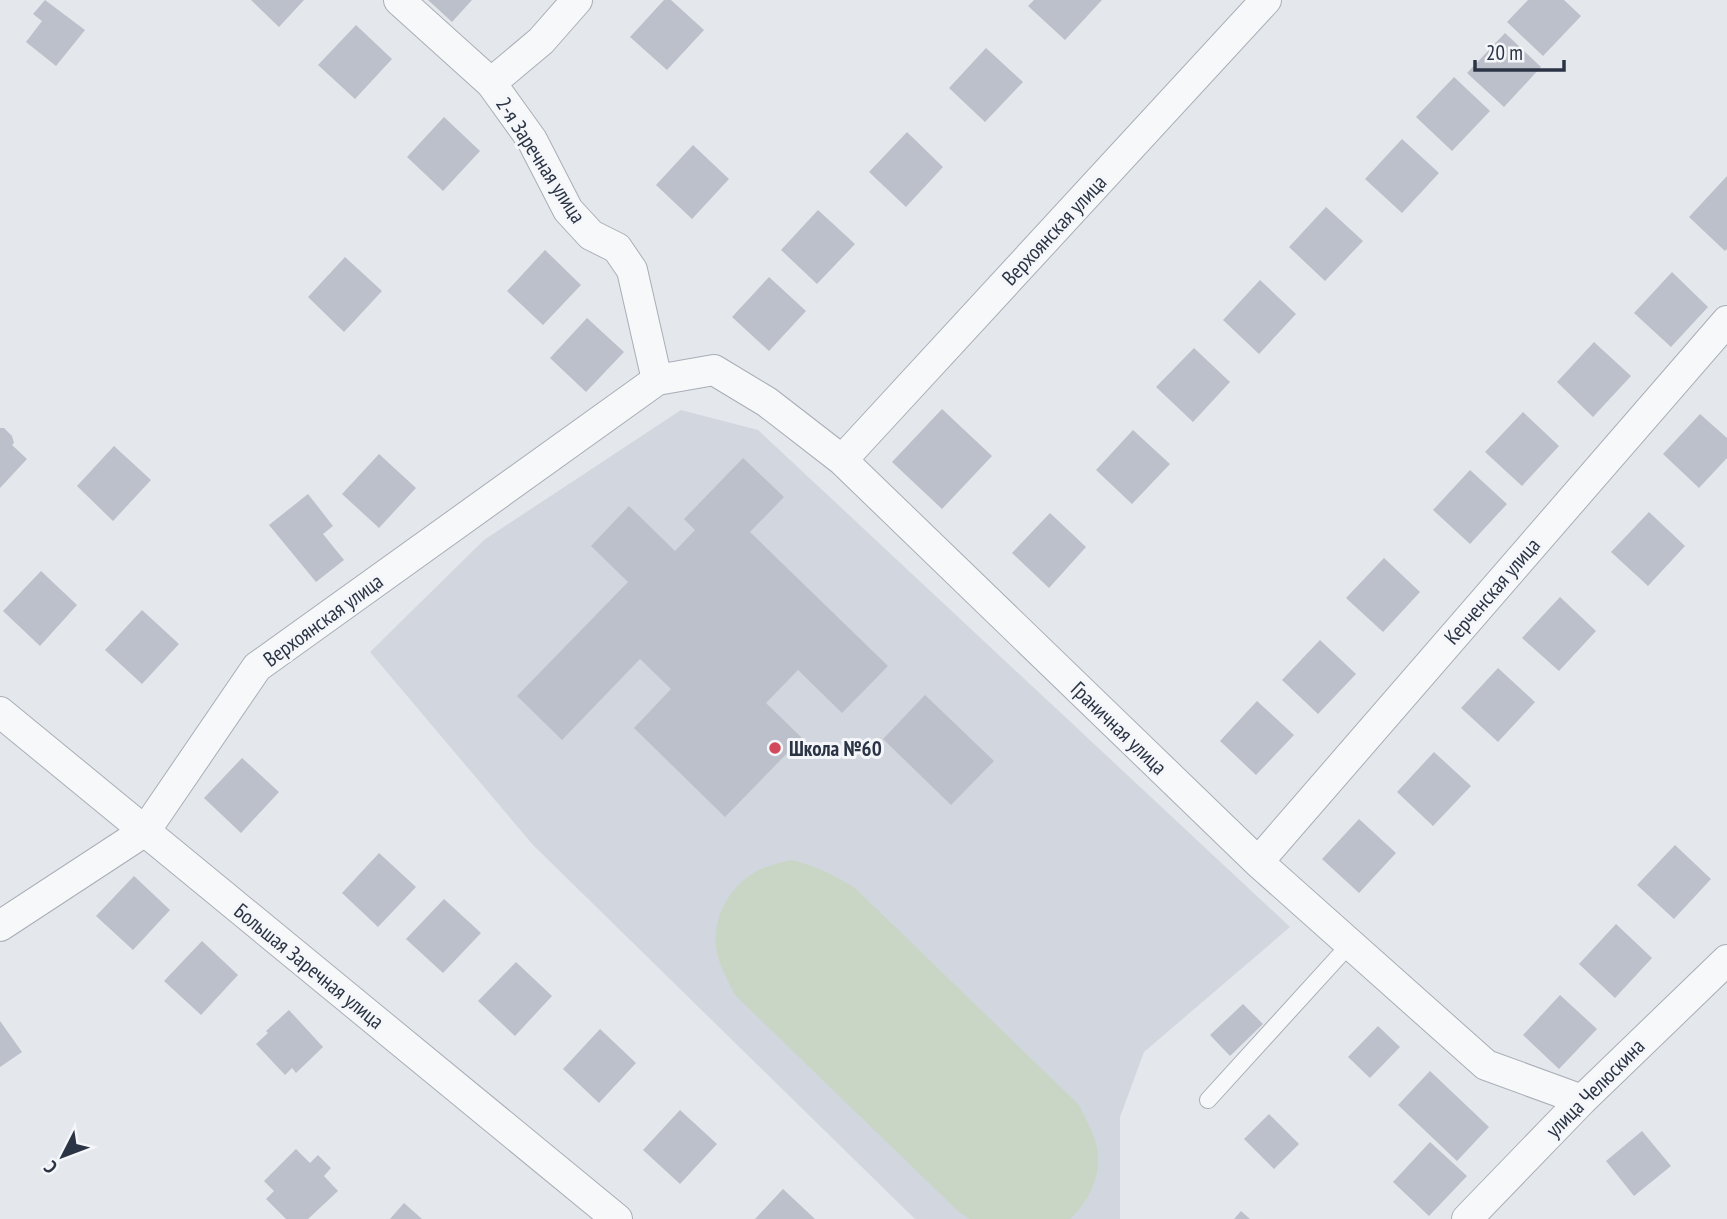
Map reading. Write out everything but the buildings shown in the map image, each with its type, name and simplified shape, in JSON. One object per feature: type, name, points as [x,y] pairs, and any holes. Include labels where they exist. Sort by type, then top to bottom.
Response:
[{"type":"street","name":"2-я Заречная улица","points":[[399,0],[491,83],[533,140],[568,210],[591,235],[617,248],[632,270],[657,380]]},
{"type":"street","points":[[491,83],[541,41],[577,0]]},
{"type":"street","name":"Верхоянская улица","points":[[842,460],[1265,0]]},
{"type":"street","name":"Керченская улица","points":[[1258,862],[1727,321]]},
{"type":"street","name":"Граничная улица","points":[[657,380],[714,370],[766,402],[842,460],[1258,862],[1486,1065],[1581,1100]]},
{"type":"street","name":"Верхоянская улица","points":[[0,926],[145,831],[257,667],[657,380]]},
{"type":"street","name":"Большая Заречная улица","points":[[0,712],[617,1219]]},
{"type":"street","name":"улица Челюскина","points":[[1467,1219],[1581,1100],[1727,960]]},
{"type":"lane","points":[[1208,1100],[1350,944]]},
{"type":"shaded area","name":"Школа №60","points":[[681,410],[758,430],[1290,927],[1144,1052],[1120,1117],[1120,1219],[915,1219],[533,845],[370,652],[484,540]]},
{"type":"green space","points":[[790,860],[816,868],[855,888],[1079,1105],[1095,1141],[1098,1163],[1092,1189],[1070,1219],[970,1219],[960,1213],[735,995],[718,958],[716,934],[721,912],[740,883],[749,876]]},
{"type":"place","name":"Школа №60","points":[[775,748]]}]
